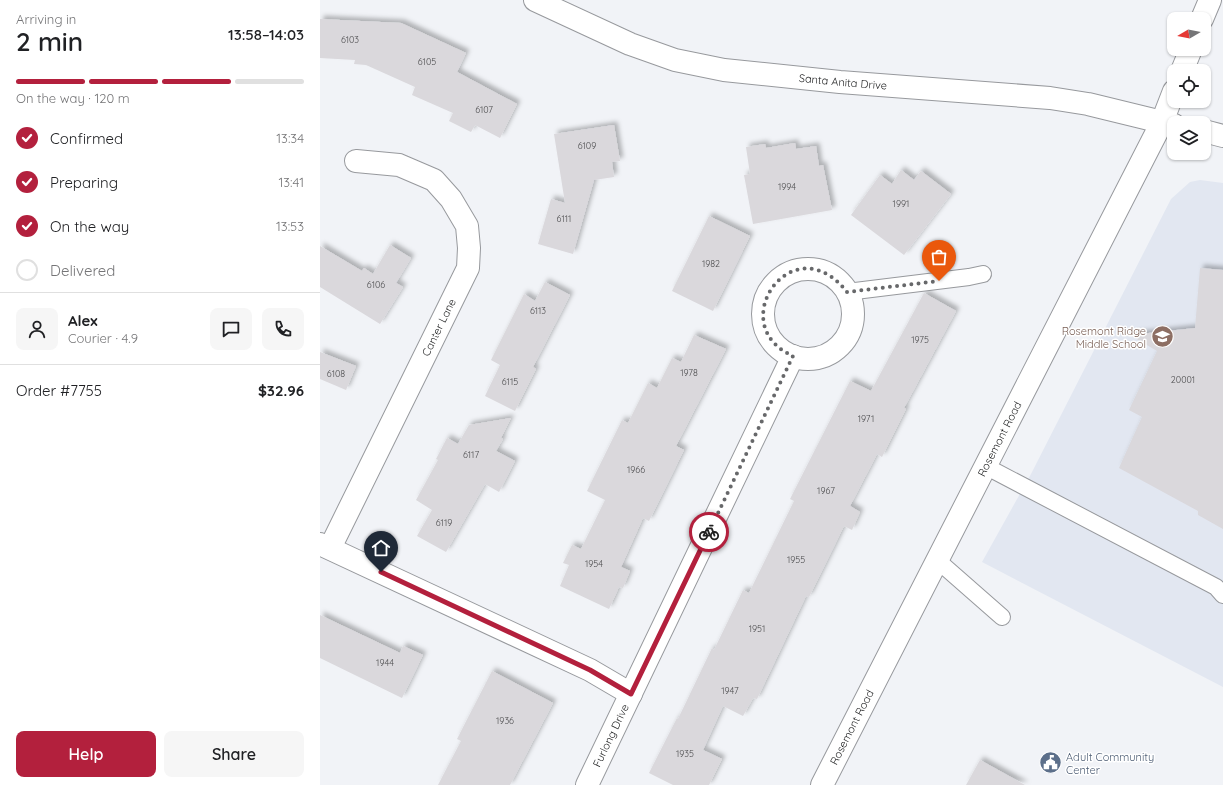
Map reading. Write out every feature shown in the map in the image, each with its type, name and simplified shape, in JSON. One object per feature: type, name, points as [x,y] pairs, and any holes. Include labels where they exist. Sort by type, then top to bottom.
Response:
[{"type":"street","name":"Santa Anita Drive","points":[[535,0],[630,44],[675,60],[724,70],[832,82],[1050,98],[1088,104],[1167,123]]},
{"type":"street","points":[[1205,12],[1210,0]]},
{"type":"street","name":"Rosemont Road","points":[[822,785],[985,466],[1167,125]]},
{"type":"street","points":[[1211,133],[1223,136]]},
{"type":"street","name":"Canter Lane","points":[[325,546],[468,268],[469,248],[467,226],[451,199],[434,180],[399,165],[356,161]]},
{"type":"street","points":[[803,269],[822,271],[837,279],[847,292],[853,312],[850,331],[846,339],[836,349],[821,357],[815,359],[793,356],[780,349],[768,333],[764,323],[764,306],[771,287],[780,278],[791,272],[803,269]]},
{"type":"street","points":[[631,694],[793,356]]},
{"type":"street","name":"Furlong Drive","points":[[325,546],[590,670],[631,694],[587,785]]},
{"type":"lane","points":[[847,292],[983,274]]},
{"type":"lane","points":[[985,466],[1216,587],[1223,595]]},
{"type":"lane","points":[[937,560],[1002,618]]},
{"type":"shaded area","name":"Rosemont Ridge Middle School","points":[[1200,180],[1223,183],[1223,687],[982,562],[1031,474],[1171,199],[1190,182]]},
{"type":"building","points":[[320,19],[401,23],[466,53],[457,72],[517,104],[500,138],[475,125],[471,132],[449,121],[453,113],[412,95],[415,87],[366,65],[354,64],[355,60],[320,58]]},
{"type":"building","points":[[614,125],[620,161],[612,162],[614,177],[594,180],[573,254],[538,244],[551,199],[565,203],[554,134]]},
{"type":"building","points":[[795,143],[796,149],[816,146],[819,166],[823,165],[832,210],[753,224],[744,175],[750,174],[746,147],[765,144],[766,148]]},
{"type":"building","points":[[901,170],[914,180],[921,171],[951,194],[904,255],[851,215],[880,175],[892,184]]},
{"type":"building","points":[[709,216],[750,236],[713,311],[672,291]]},
{"type":"building","points":[[390,245],[411,258],[396,283],[403,287],[380,324],[320,287],[320,246],[362,271],[364,268],[373,274]]},
{"type":"building","name":"Rosemont Ridge Middle School","points":[[1200,268],[1223,270],[1223,529],[1198,515],[1198,511],[1119,468],[1142,417],[1129,410],[1157,351],[1130,335],[1195,328]]},
{"type":"building","points":[[545,282],[570,295],[533,367],[536,369],[515,411],[485,396],[500,365],[491,360],[524,294],[535,301]]},
{"type":"building","points":[[924,293],[956,311],[904,408],[906,409],[882,457],[877,454],[850,506],[860,512],[852,530],[844,526],[809,597],[806,596],[757,699],[753,698],[743,716],[723,706],[703,750],[722,759],[709,785],[673,785],[649,773],[677,718],[678,719],[712,648],[714,650],[743,590],[749,593],[794,501],[790,499],[850,381],[871,391]]},
{"type":"building","points":[[694,335],[726,349],[676,446],[684,450],[649,521],[643,518],[621,567],[630,571],[623,588],[619,587],[609,609],[560,586],[569,565],[563,563],[572,545],[581,549],[605,500],[587,491],[622,420],[628,423],[648,383],[657,388],[672,358],[681,362]]},
{"type":"building","points":[[320,352],[356,366],[346,390],[320,379]]},
{"type":"building","points":[[511,418],[501,438],[503,439],[496,451],[515,461],[499,492],[485,484],[446,552],[417,536],[432,510],[416,500],[438,460],[436,459],[447,438],[458,444],[469,425]]},
{"type":"building","points":[[320,615],[400,653],[403,646],[423,655],[402,698],[320,658]]},
{"type":"building","points":[[492,671],[553,703],[510,785],[438,785],[461,741],[457,739]]},
{"type":"building","points":[[980,760],[1025,785],[966,785]]},
{"type":"way so far","points":[[709,532],[793,356],[780,349],[768,333],[764,323],[762,315],[765,299],[771,287],[780,278],[791,272],[803,269],[822,271],[837,279],[847,292],[939,281]]},
{"type":"place","name":"Rosemont Ridge Middle School","points":[[1162,337]]},
{"type":"place","name":"Adult Community Center","points":[[1050,763]]},
{"type":"route","points":[[381,572],[467,614],[590,670],[631,694],[709,532]]}]
